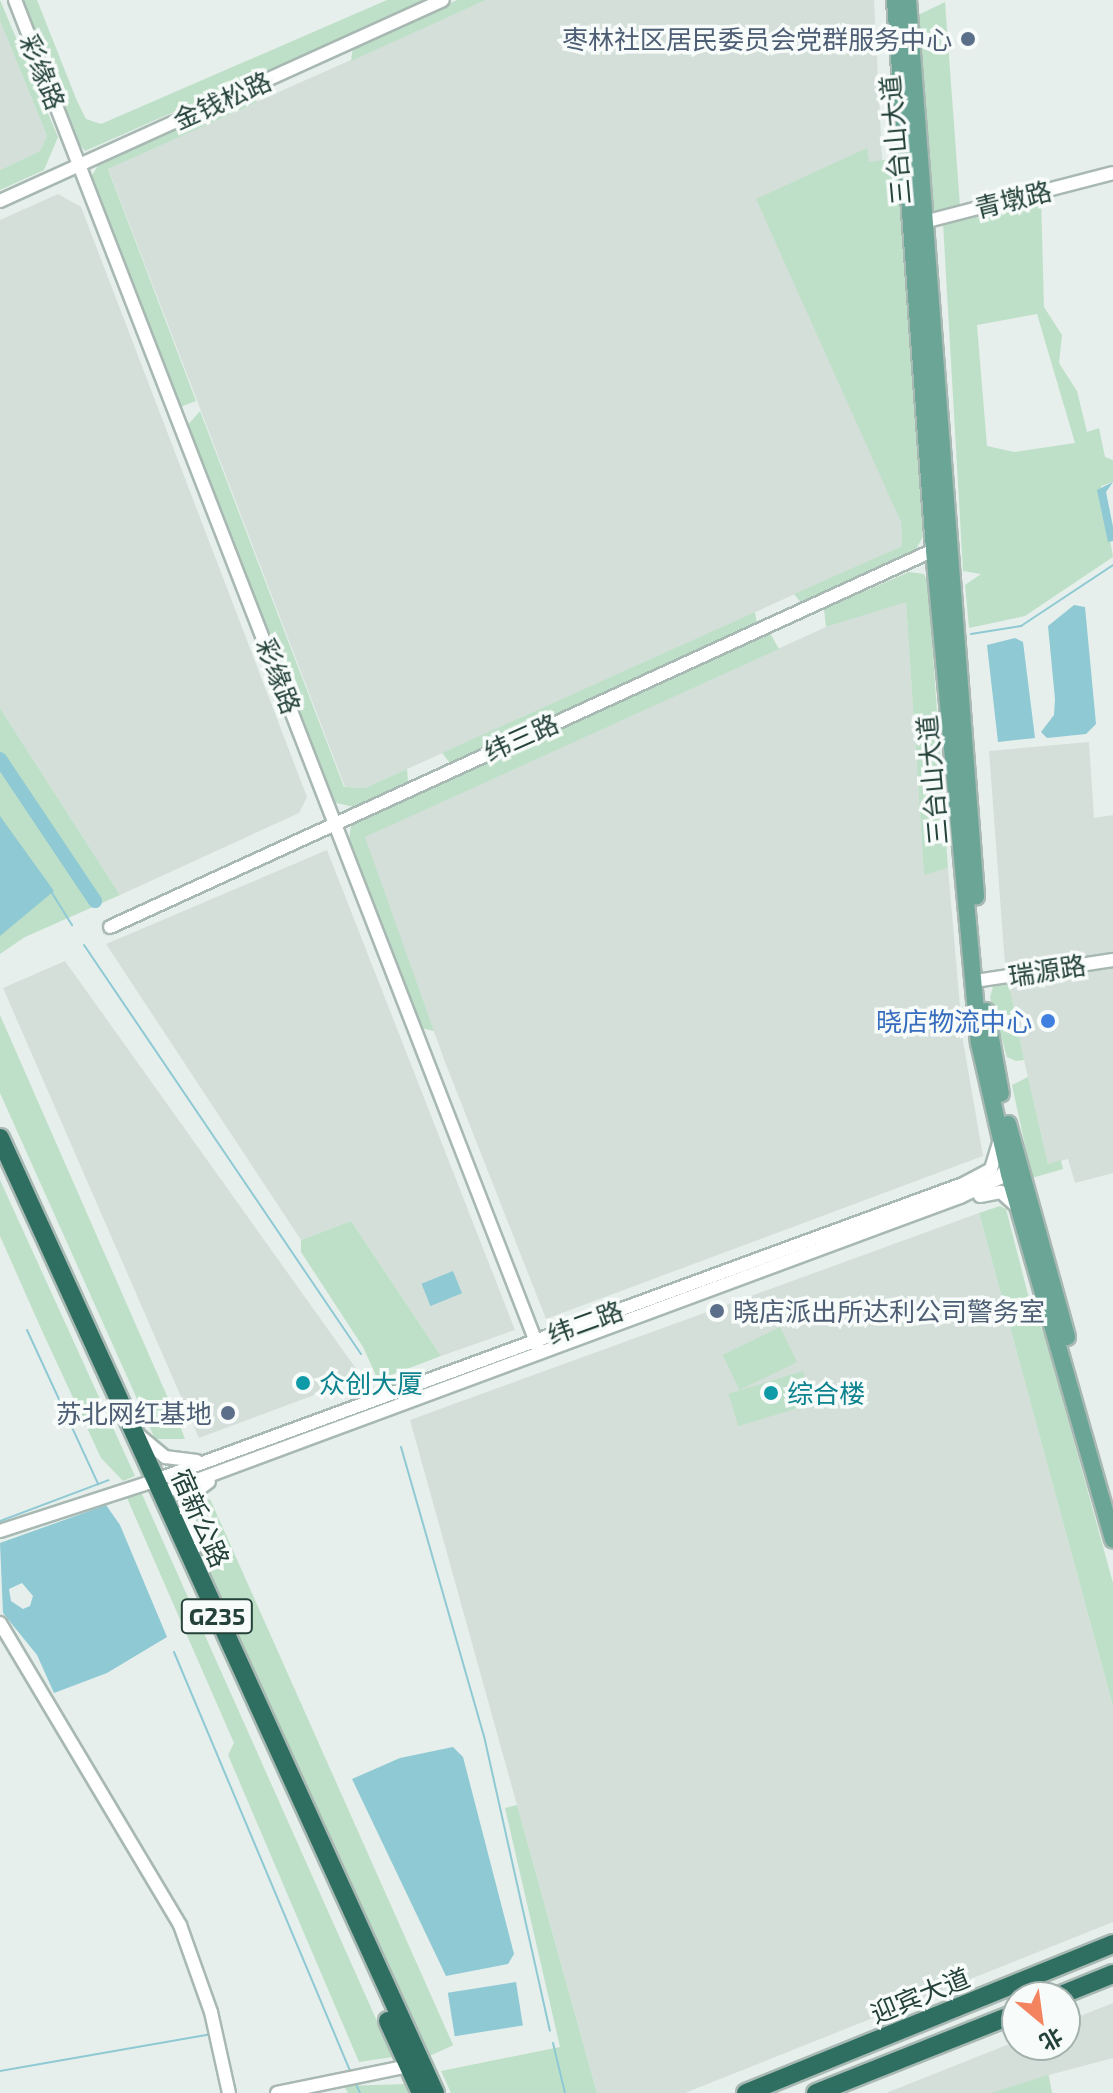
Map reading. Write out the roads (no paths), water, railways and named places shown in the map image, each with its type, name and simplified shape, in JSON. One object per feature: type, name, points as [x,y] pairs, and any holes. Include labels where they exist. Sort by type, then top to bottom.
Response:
[{"type":"highway","name":"宿新公路","points":[[0,1138],[133,1430],[154,1486],[421,2093]]},
{"type":"highway","name":"宿新公路","points":[[0,1166],[229,1641],[435,2093]]},
{"type":"highway","name":"迎宾大道","points":[[746,2093],[1113,1944]]},
{"type":"highway","points":[[1081,1987],[1113,1974]]},
{"type":"highway","name":"迎宾大道","points":[[816,2093],[1001,2019]]},
{"type":"main road","name":"三台山大道","points":[[895,0],[919,223],[982,980],[1006,1138],[1007,1166],[1113,1540]]},
{"type":"main road","name":"三台山大道","points":[[908,0],[934,550],[972,982],[1006,1138],[1113,1506]]},
{"type":"street","name":"彩缘路","points":[[15,0],[538,1346]]},
{"type":"street","name":"金钱松路","points":[[0,201],[443,0]]},
{"type":"street","name":"青墩路","points":[[919,223],[1113,173]]},
{"type":"street","name":"纬三路","points":[[110,927],[335,821],[934,550]]},
{"type":"street","name":"瑞源路","points":[[982,980],[1113,960]]},
{"type":"street","name":"纬二路","points":[[154,1486],[243,1463],[979,1177],[997,1159],[1006,1138]]},
{"type":"street","name":"纬二路","points":[[154,1486],[254,1444],[893,1222],[988,1186],[1007,1166]]},
{"type":"street","points":[[893,1222],[996,1191],[1005,1194],[1020,1214]]},
{"type":"street","points":[[133,1430],[165,1457],[184,1461],[254,1444]]},
{"type":"street","points":[[229,1641],[185,1510],[202,1485],[243,1463]]},
{"type":"street","points":[[0,1531],[154,1486]]},
{"type":"street","points":[[0,1623],[180,1925],[211,2012],[229,2093]]},
{"type":"street","points":[[277,2093],[409,2066]]},
{"type":"water","points":[[1113,482],[1106,492],[1113,527],[1113,541],[1108,542],[1097,490]]},
{"type":"water","points":[[1074,605],[1085,607],[1096,724],[1086,734],[1047,738],[1041,732],[1054,715],[1055,699],[1048,626]]},
{"type":"water","points":[[1015,638],[1023,642],[1035,738],[998,742],[987,645]]},
{"type":"water","points":[[0,816],[54,891],[0,936]]},
{"type":"water","points":[[453,1271],[462,1293],[430,1306],[421,1284]]},
{"type":"water","points":[[106,1505],[120,1525],[167,1637],[107,1673],[54,1693],[37,1655],[3,1613],[0,1543]],"holes":[[[22,1583],[33,1596],[30,1606],[23,1609],[11,1601],[9,1589]]]},
{"type":"water","points":[[453,1747],[463,1757],[514,1954],[508,1964],[446,1976],[352,1779],[400,1758]]},
{"type":"water","points":[[516,1982],[523,2025],[455,2036],[448,1993]]},
{"type":"waterway","points":[[971,634],[1021,626],[1113,565]]},
{"type":"waterway","points":[[0,759],[95,901]]},
{"type":"waterway","points":[[52,893],[72,925]]},
{"type":"waterway","points":[[84,945],[361,1354]]},
{"type":"waterway","points":[[27,1330],[98,1484]]},
{"type":"waterway","points":[[401,1447],[484,1736],[550,2031]]},
{"type":"waterway","points":[[0,1521],[109,1480]]},
{"type":"waterway","points":[[174,1652],[350,2071]]},
{"type":"waterway","points":[[0,2071],[212,2034]]},
{"type":"waterway","points":[[553,2043],[565,2093]]},
{"type":"waterway","points":[[356,2084],[360,2093]]},
{"type":"place","name":"枣林社区居民委员会党群服务中心","points":[[968,39]]},
{"type":"place","name":"晓店物流中心","points":[[1048,1021]]},
{"type":"place","name":"晓店派出所达利公司警务室","points":[[717,1311]]},
{"type":"place","name":"众创大厦","points":[[303,1383]]},
{"type":"place","name":"综合楼","points":[[771,1393]]},
{"type":"place","name":"苏北网红基地","points":[[228,1413]]}]
